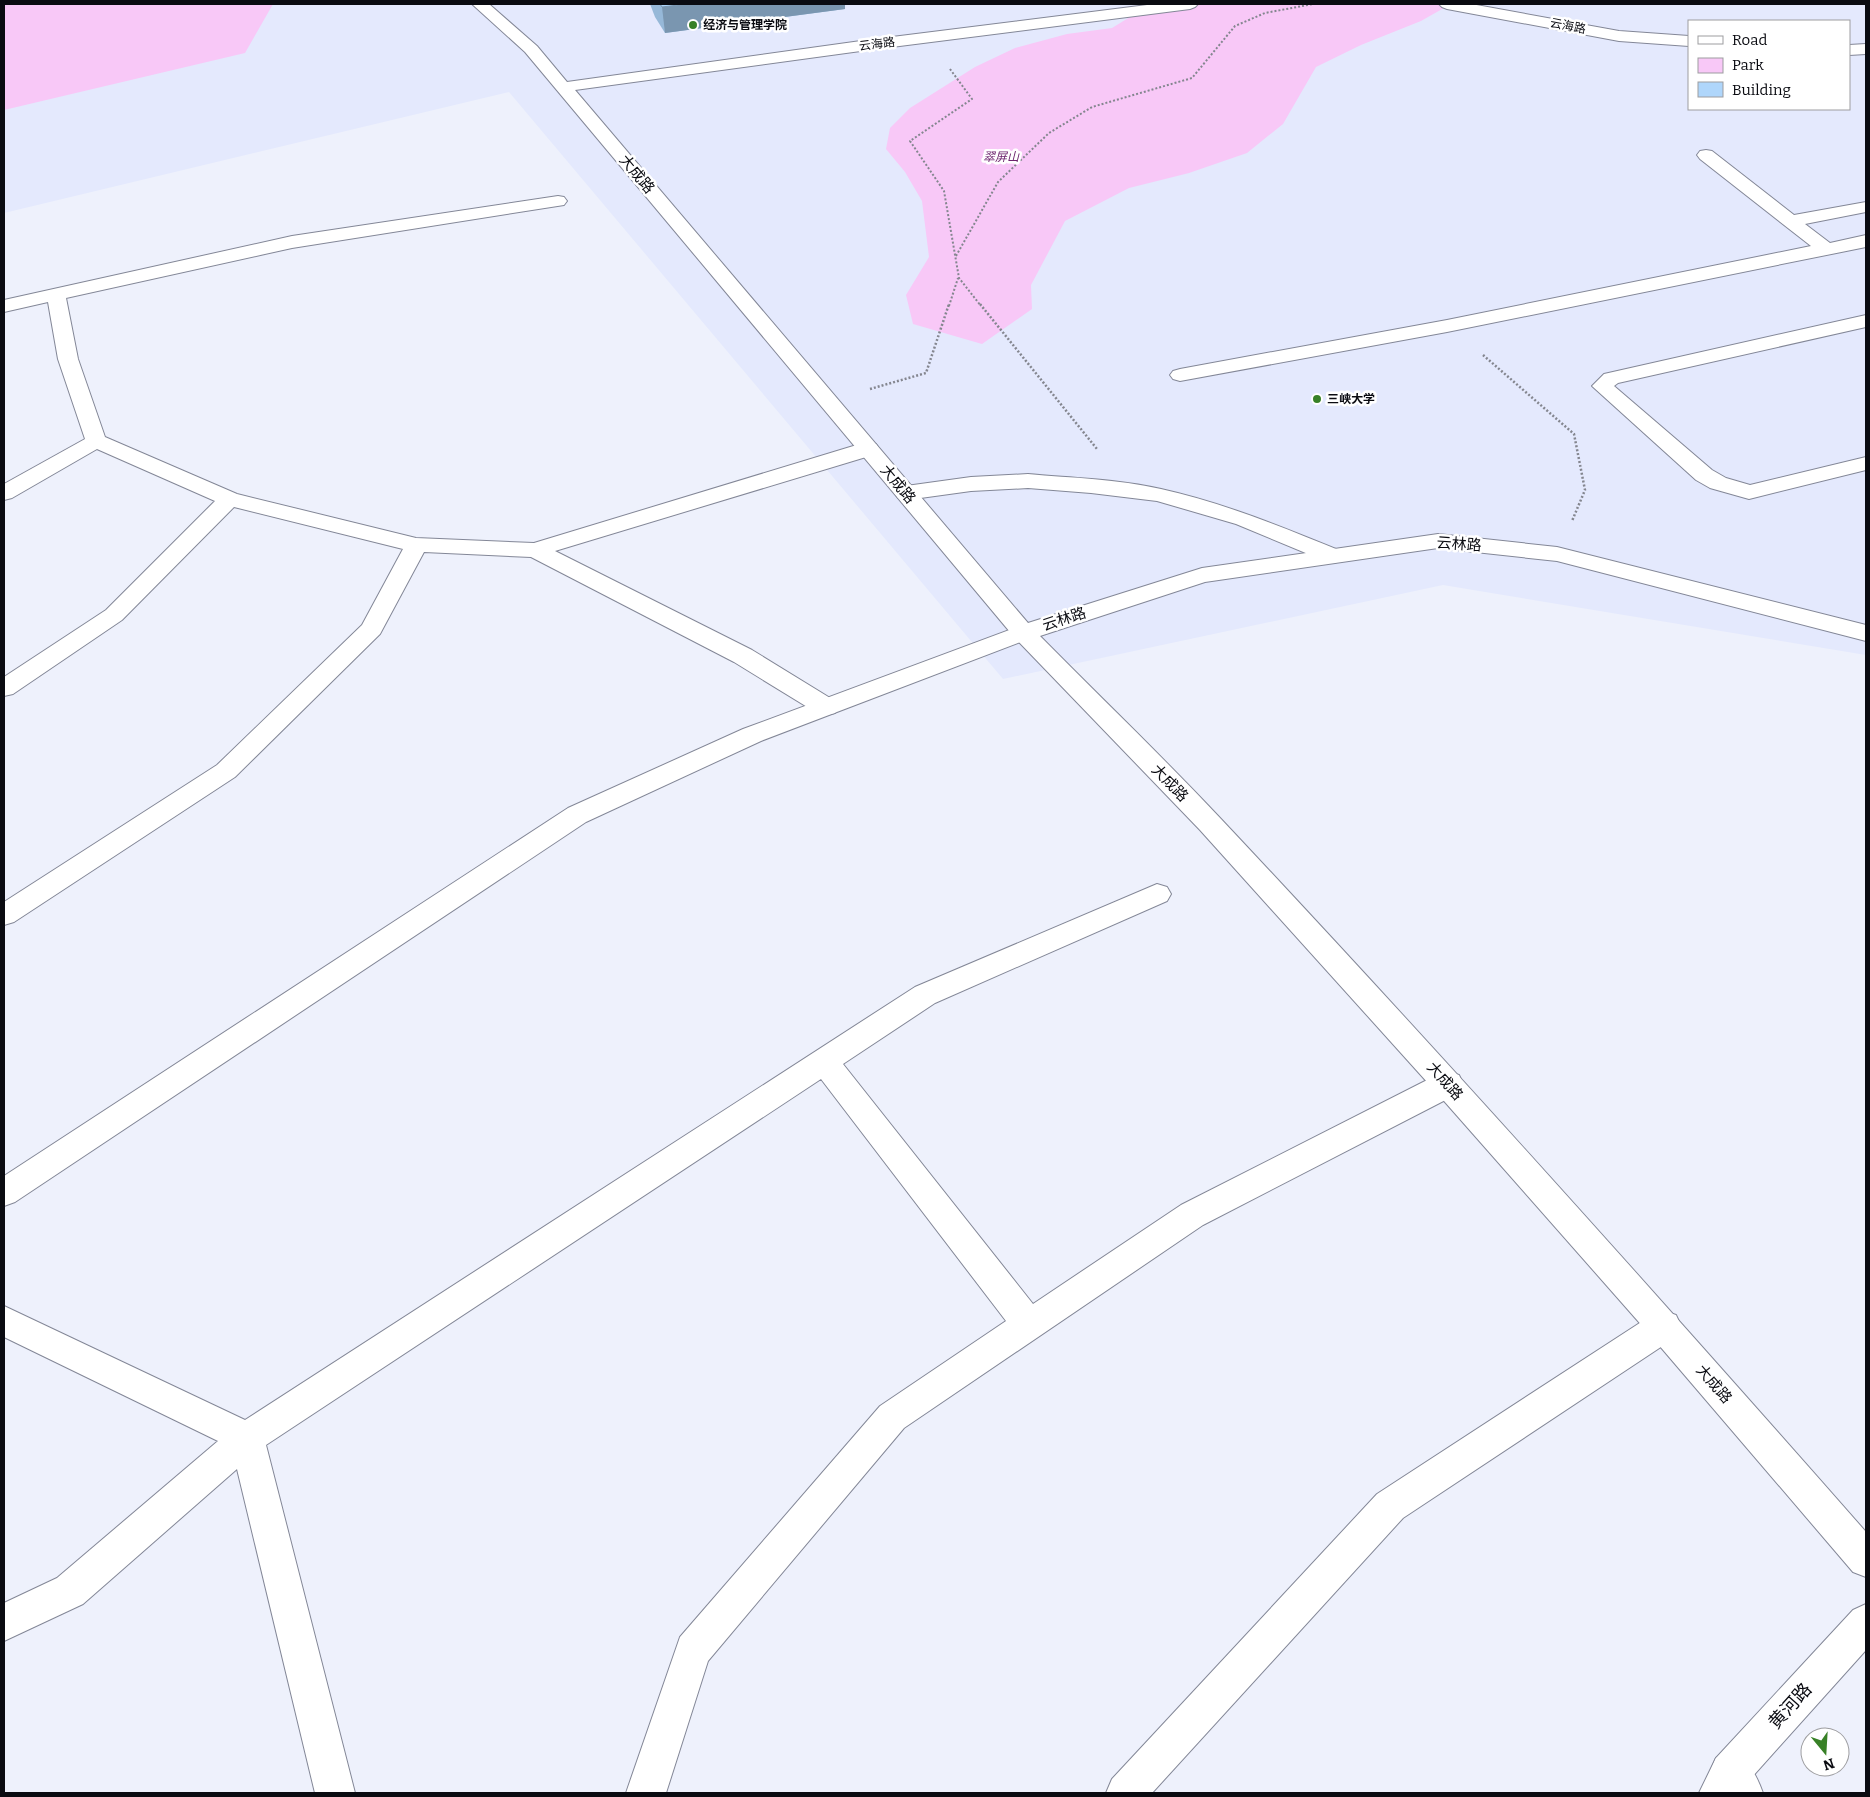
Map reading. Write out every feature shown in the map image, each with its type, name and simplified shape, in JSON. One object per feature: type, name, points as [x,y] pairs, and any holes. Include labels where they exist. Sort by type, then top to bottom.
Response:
[{"type":"street","name":"大成路","points":[[480,4],[531,49],[1023,632],[1209,823],[1448,1084],[1664,1326],[1866,1559]]},
{"type":"street","name":"云海路","points":[[564,88],[1190,4]]},
{"type":"street","name":"云海路","points":[[1447,4],[1619,36],[1688,41]]},
{"type":"street","points":[[1850,50],[1866,49]]},
{"type":"street","points":[[1706,155],[1826,249]]},
{"type":"street","points":[[4,306],[56,296],[292,242],[558,201]]},
{"type":"street","points":[[1790,221],[1866,207]]},
{"type":"street","points":[[1180,375],[1447,326],[1866,241]]},
{"type":"street","points":[[56,296],[68,359],[96,440],[229,499],[416,545],[535,550],[868,450]]},
{"type":"street","points":[[1866,321],[1611,378],[1602,386],[1704,475],[1718,483],[1749,492],[1866,464]]},
{"type":"street","points":[[4,493],[96,440]]},
{"type":"street","points":[[906,493],[971,484],[1028,481],[1159,495],[1244,519],[1333,556]]},
{"type":"street","points":[[4,688],[114,615],[229,499]]},
{"type":"street","name":"云林路","points":[[4,1193],[577,815],[752,735],[1023,632],[1202,574],[1438,541],[1557,554],[1866,633]]},
{"type":"street","points":[[4,916],[226,771],[372,629],[416,545]]},
{"type":"street","points":[[535,550],[743,656],[826,707]]},
{"type":"street","points":[[4,1622],[70,1592],[247,1438],[925,995],[1157,894]]},
{"type":"street","points":[[824,1061],[1030,1325]]},
{"type":"street","points":[[646,1793],[693,1650],[892,1417],[1192,1215],[1448,1084]]},
{"type":"street","points":[[4,1321],[247,1438]]},
{"type":"street","points":[[1126,1793],[1390,1506],[1664,1326]]},
{"type":"street","points":[[247,1438],[335,1793]]},
{"type":"street","name":"黄河路","points":[[1731,1786],[1866,1623]]},
{"type":"path","points":[[955,257],[998,182],[1049,133],[1092,107],[1192,78],[1235,26],[1265,13],[1313,4]]},
{"type":"path","points":[[927,38],[972,99],[910,141],[944,191],[959,278],[1130,491]]},
{"type":"path","points":[[870,389],[926,373],[959,278]]},
{"type":"path","points":[[1447,326],[1498,366],[1574,434],[1586,490],[1557,554]]},
{"type":"shaded area","name":"三峡大学","points":[[4,4],[1866,4],[1866,655],[1443,585],[1003,679],[509,92],[4,213]]},
{"type":"green space","points":[[4,4],[273,4],[245,53],[4,110]]},
{"type":"green space","name":"翠屏山","points":[[1151,4],[1451,4],[1421,21],[1361,45],[1316,67],[1283,124],[1247,153],[1189,173],[1129,188],[1065,221],[1031,285],[1032,309],[982,344],[913,324],[906,295],[929,257],[922,201],[905,172],[886,149],[890,128],[910,108],[975,67],[1015,48],[1067,34],[1112,28]]},
{"type":"building","points":[[660,4],[686,4],[662,7]]},
{"type":"place","name":"经济与管理学院","points":[[693,25]]},
{"type":"place","name":"三峡大学","points":[[1317,399]]}]
